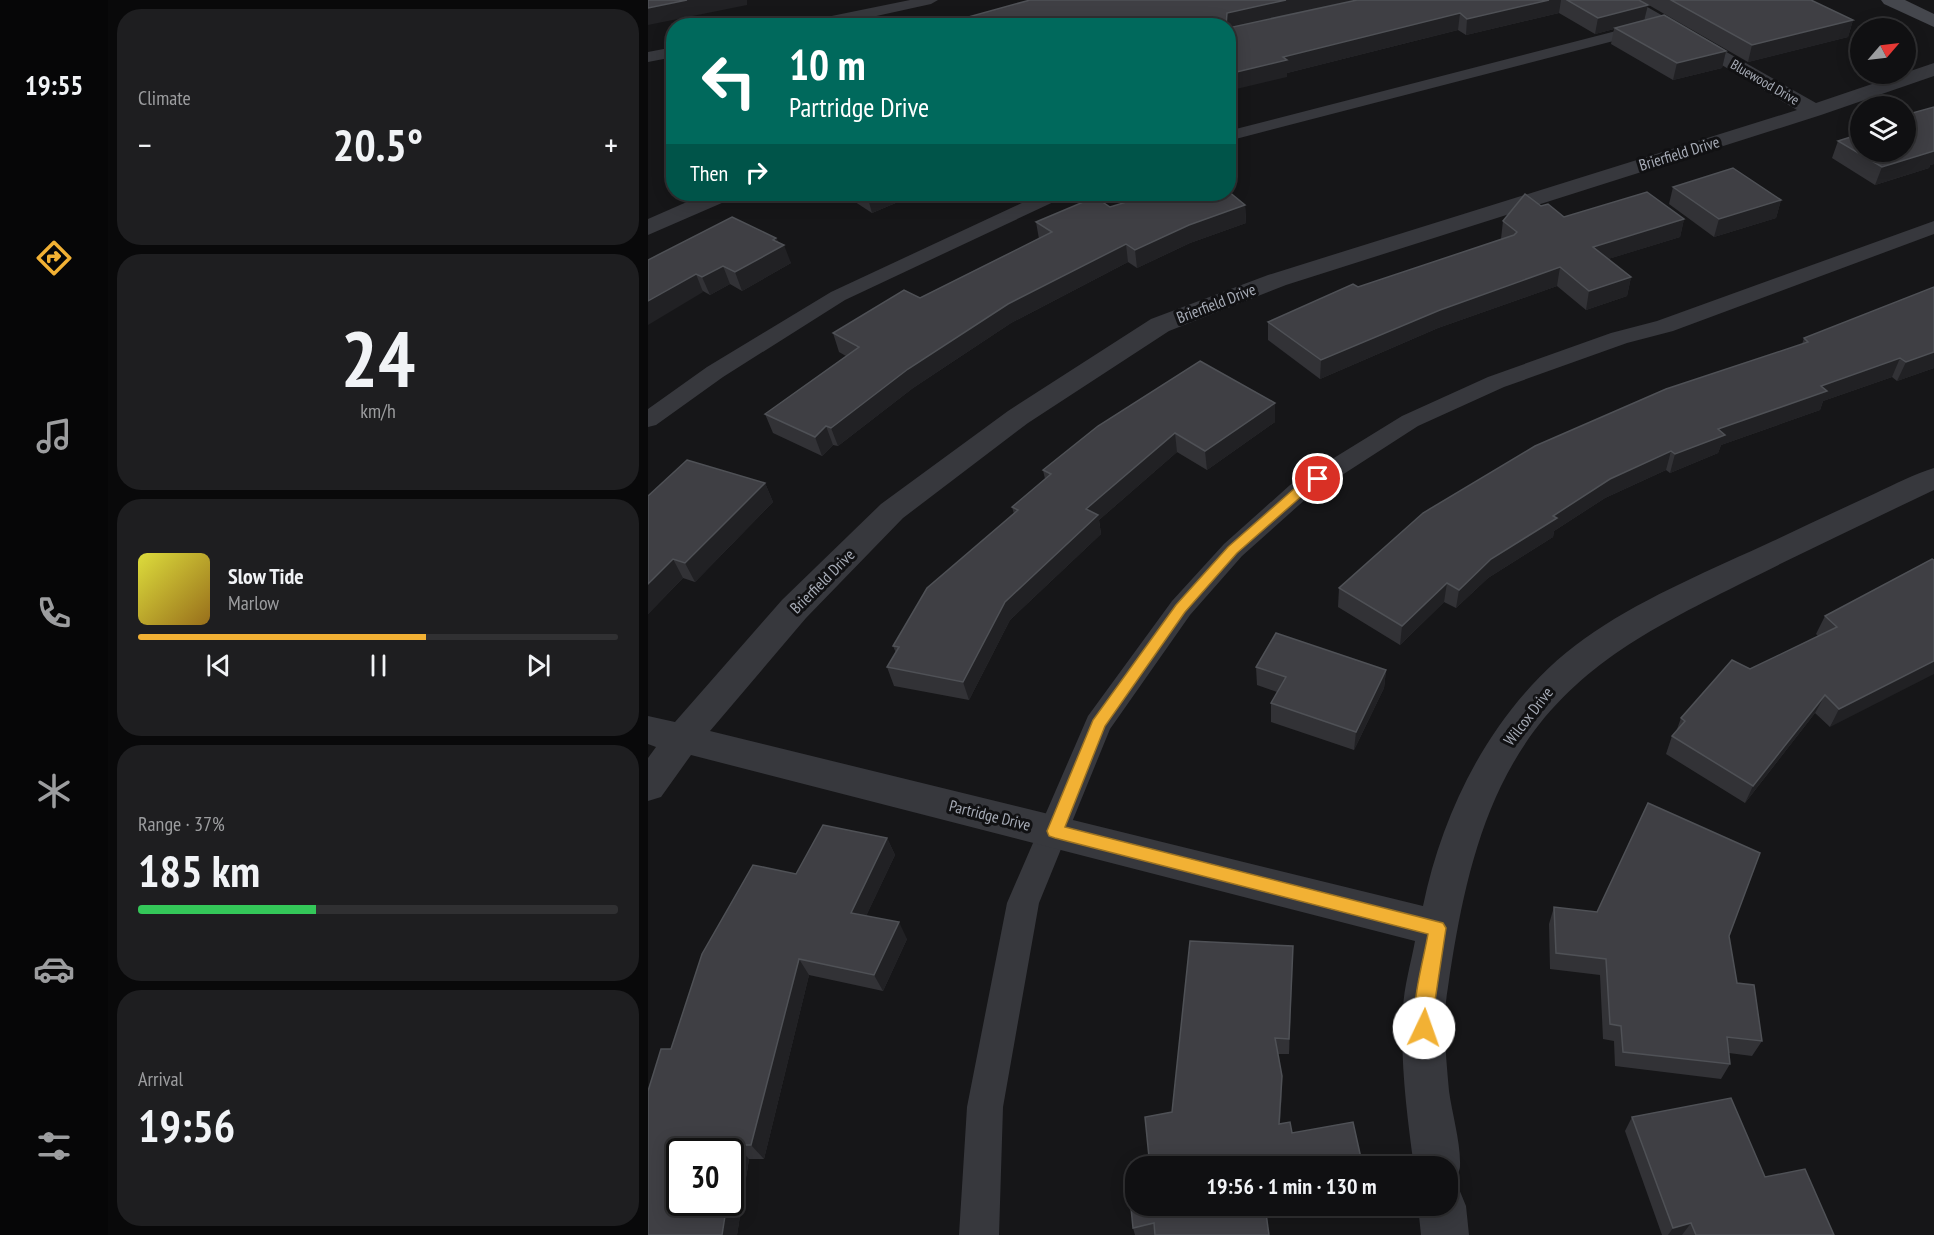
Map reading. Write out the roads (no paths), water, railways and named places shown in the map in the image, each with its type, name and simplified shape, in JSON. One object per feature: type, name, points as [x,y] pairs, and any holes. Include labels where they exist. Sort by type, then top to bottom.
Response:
[{"type":"main road","points":[[1890,0],[1934,21]]},
{"type":"street","name":"Bluewood Drive","points":[[1622,0],[1814,111]]},
{"type":"street","name":"Brierfield Drive","points":[[648,786],[684,737],[794,609],[892,511],[1018,417],[1160,325],[1277,280],[1814,111],[1934,69]]},
{"type":"street","points":[[648,228],[708,201]]},
{"type":"street","name":"Wilcox Drive","points":[[1436,1156],[1424,1068],[1424,1007],[1437,928],[1450,869],[1476,798],[1510,734],[1552,684],[1595,649],[1648,616],[1934,478]]},
{"type":"street","name":"Partridge Drive","points":[[648,730],[684,737],[1437,928]]},
{"type":"street","points":[[1443,1216],[1445,1235]]},
{"type":"lane","points":[[845,18],[930,0]]},
{"type":"lane","points":[[1236,134],[1663,24]]},
{"type":"lane","points":[[648,57],[666,54]]},
{"type":"lane","points":[[648,420],[715,372],[838,296],[1040,201]]},
{"type":"lane","points":[[979,1235],[985,1107],[1023,903],[1098,724],[1180,608],[1233,550],[1299,491],[1410,421],[1469,392],[1619,338],[1675,322],[1934,227]]}]
